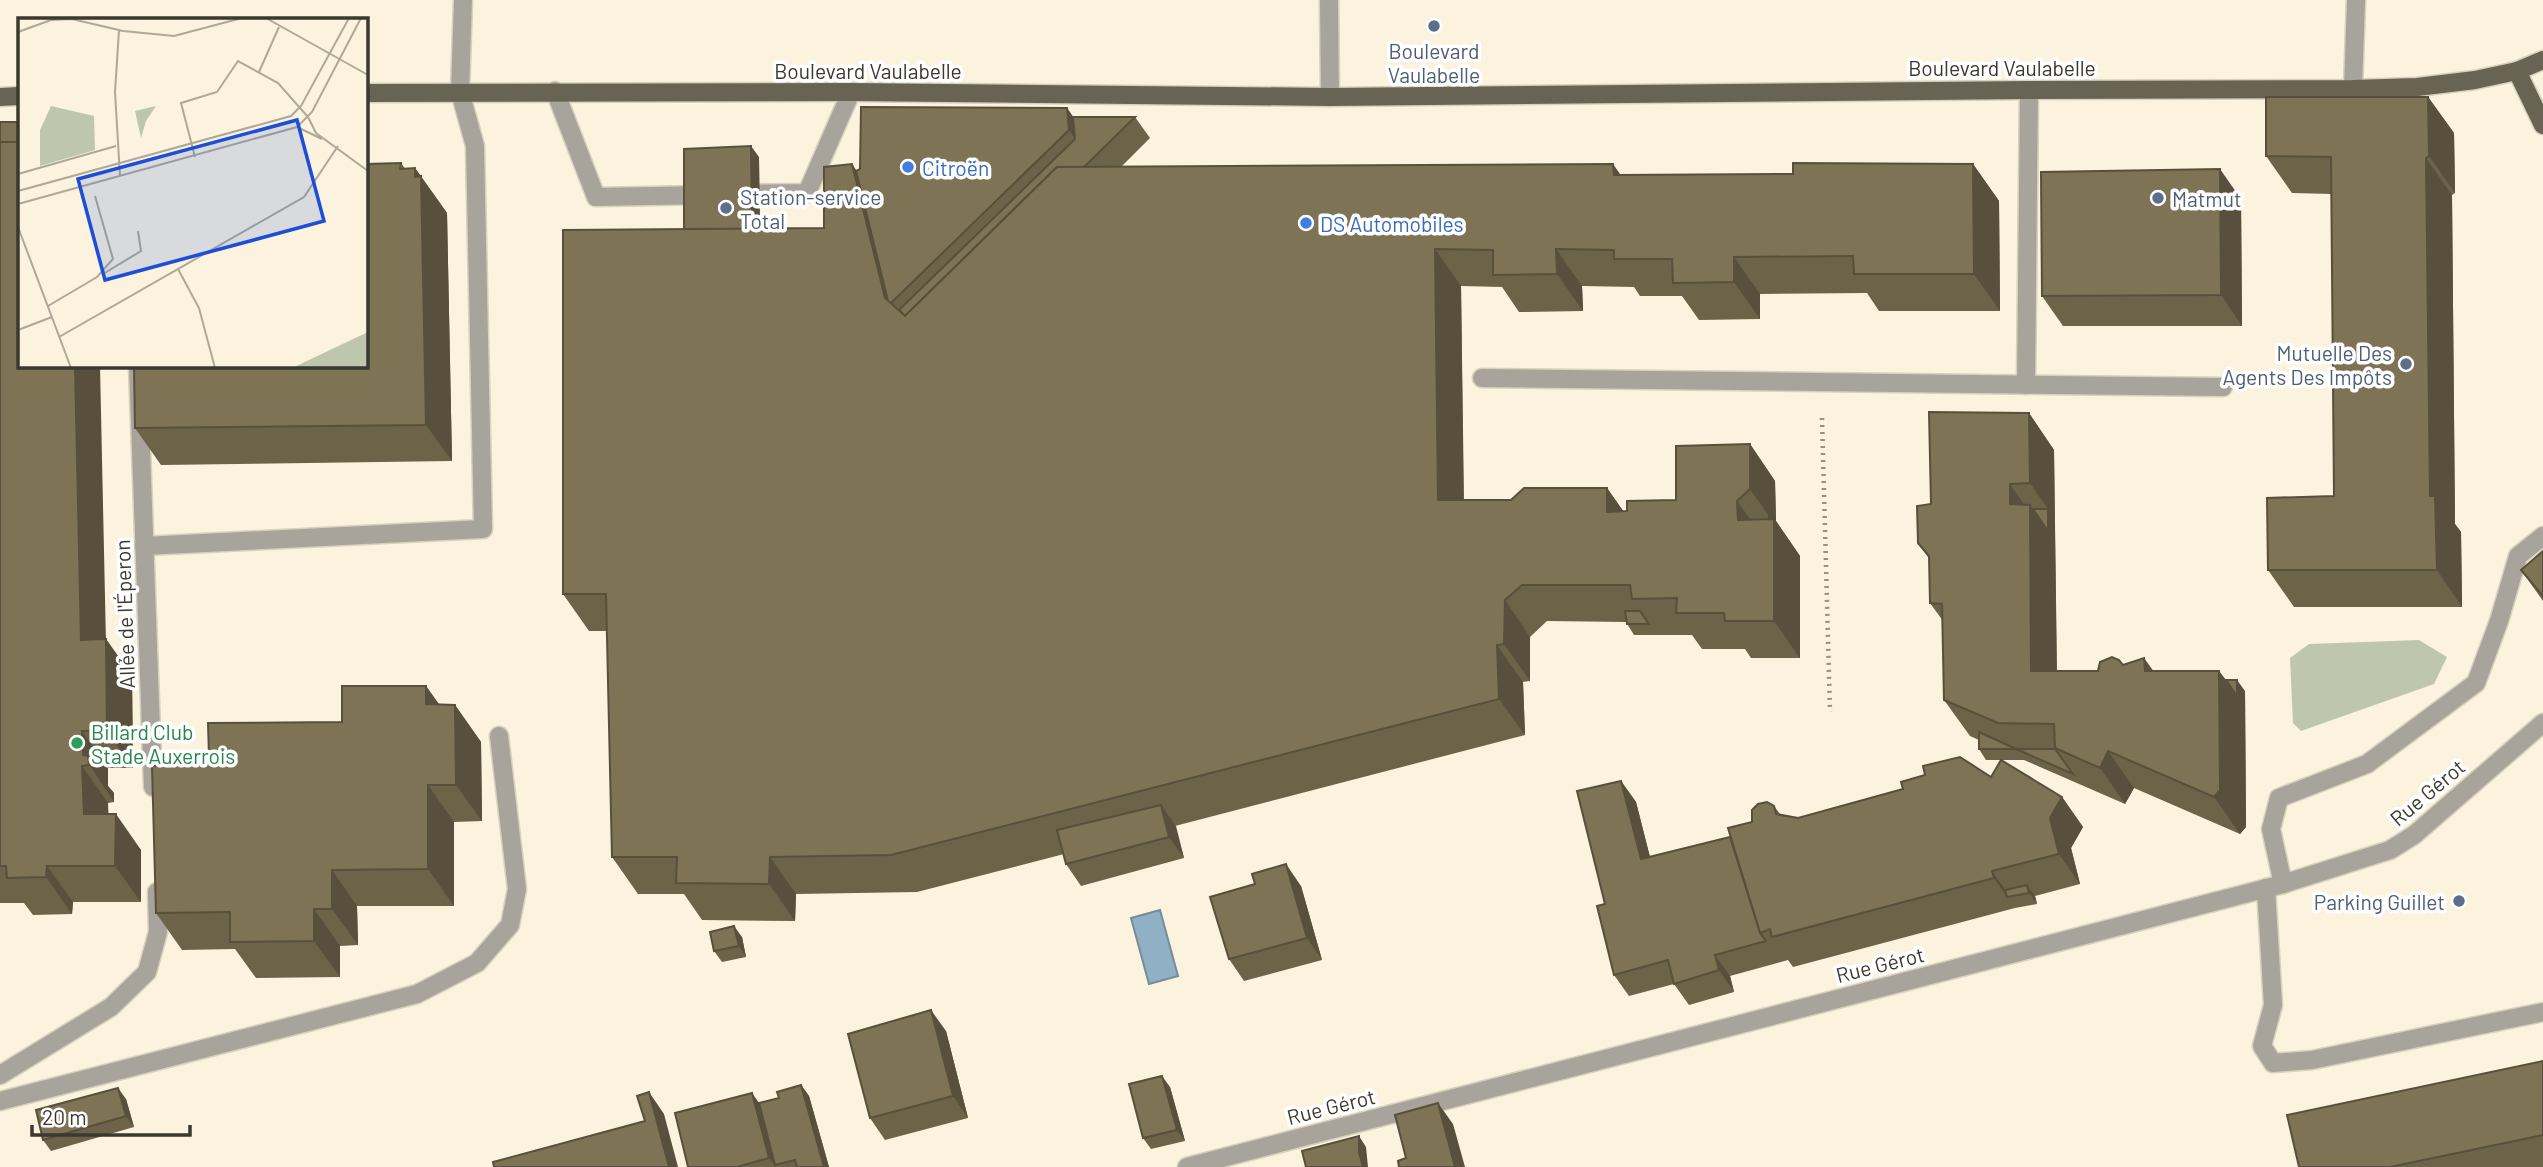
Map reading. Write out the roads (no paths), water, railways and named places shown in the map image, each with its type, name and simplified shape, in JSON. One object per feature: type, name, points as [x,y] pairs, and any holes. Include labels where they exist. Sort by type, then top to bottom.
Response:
[{"type":"main road","name":"Boulevard Vaulabelle","points":[[368,93],[851,92],[1330,97],[2353,89],[2417,87],[2517,71],[2543,60]]},
{"type":"main road","points":[[2517,71],[2543,125]]},
{"type":"main road","points":[[0,96],[18,96]]},
{"type":"street","points":[[145,546],[483,528],[475,146],[460,92],[463,0]]},
{"type":"street","points":[[1329,0],[1330,97]]},
{"type":"street","points":[[2353,89],[2356,0]]},
{"type":"street","points":[[2025,385],[2029,90]]},
{"type":"street","points":[[555,91],[596,197],[807,193],[851,92]]},
{"type":"street","name":"Allée de l'Éperon","points":[[138,368],[154,801]]},
{"type":"street","points":[[1482,378],[2222,387]]},
{"type":"street","points":[[2543,536],[2518,556],[2499,621],[2476,682],[2367,764],[2279,797],[2271,829],[2274,886],[2273,1004],[2262,1046],[2273,1063],[2312,1060],[2543,1012]]},
{"type":"street","name":"Rue Gérot","points":[[1187,1167],[2274,886],[2390,850],[2414,835],[2543,723]]},
{"type":"street","points":[[0,1101],[417,994],[477,963],[510,925],[516,890],[499,736]]},
{"type":"street","points":[[0,1075],[111,1007],[147,972],[158,932],[156,880]]},
{"type":"water","points":[[1160,910],[1178,976],[1149,984],[1131,918]]},
{"type":"place","name":"Boulevard Vaulabelle","points":[[1434,26]]},
{"type":"place","name":"Citroën","points":[[908,167]]},
{"type":"place","name":"Matmut","points":[[2158,198]]},
{"type":"place","name":"Station-service Total","points":[[726,208]]},
{"type":"place","name":"DS Automobiles","points":[[1306,223]]},
{"type":"place","name":"Mutuelle Des Agents Des Impôts","points":[[2406,364]]},
{"type":"place","name":"Billard Club Stade Auxerrois","points":[[77,743]]},
{"type":"place","name":"Parking Guillet","points":[[2459,901]]}]
